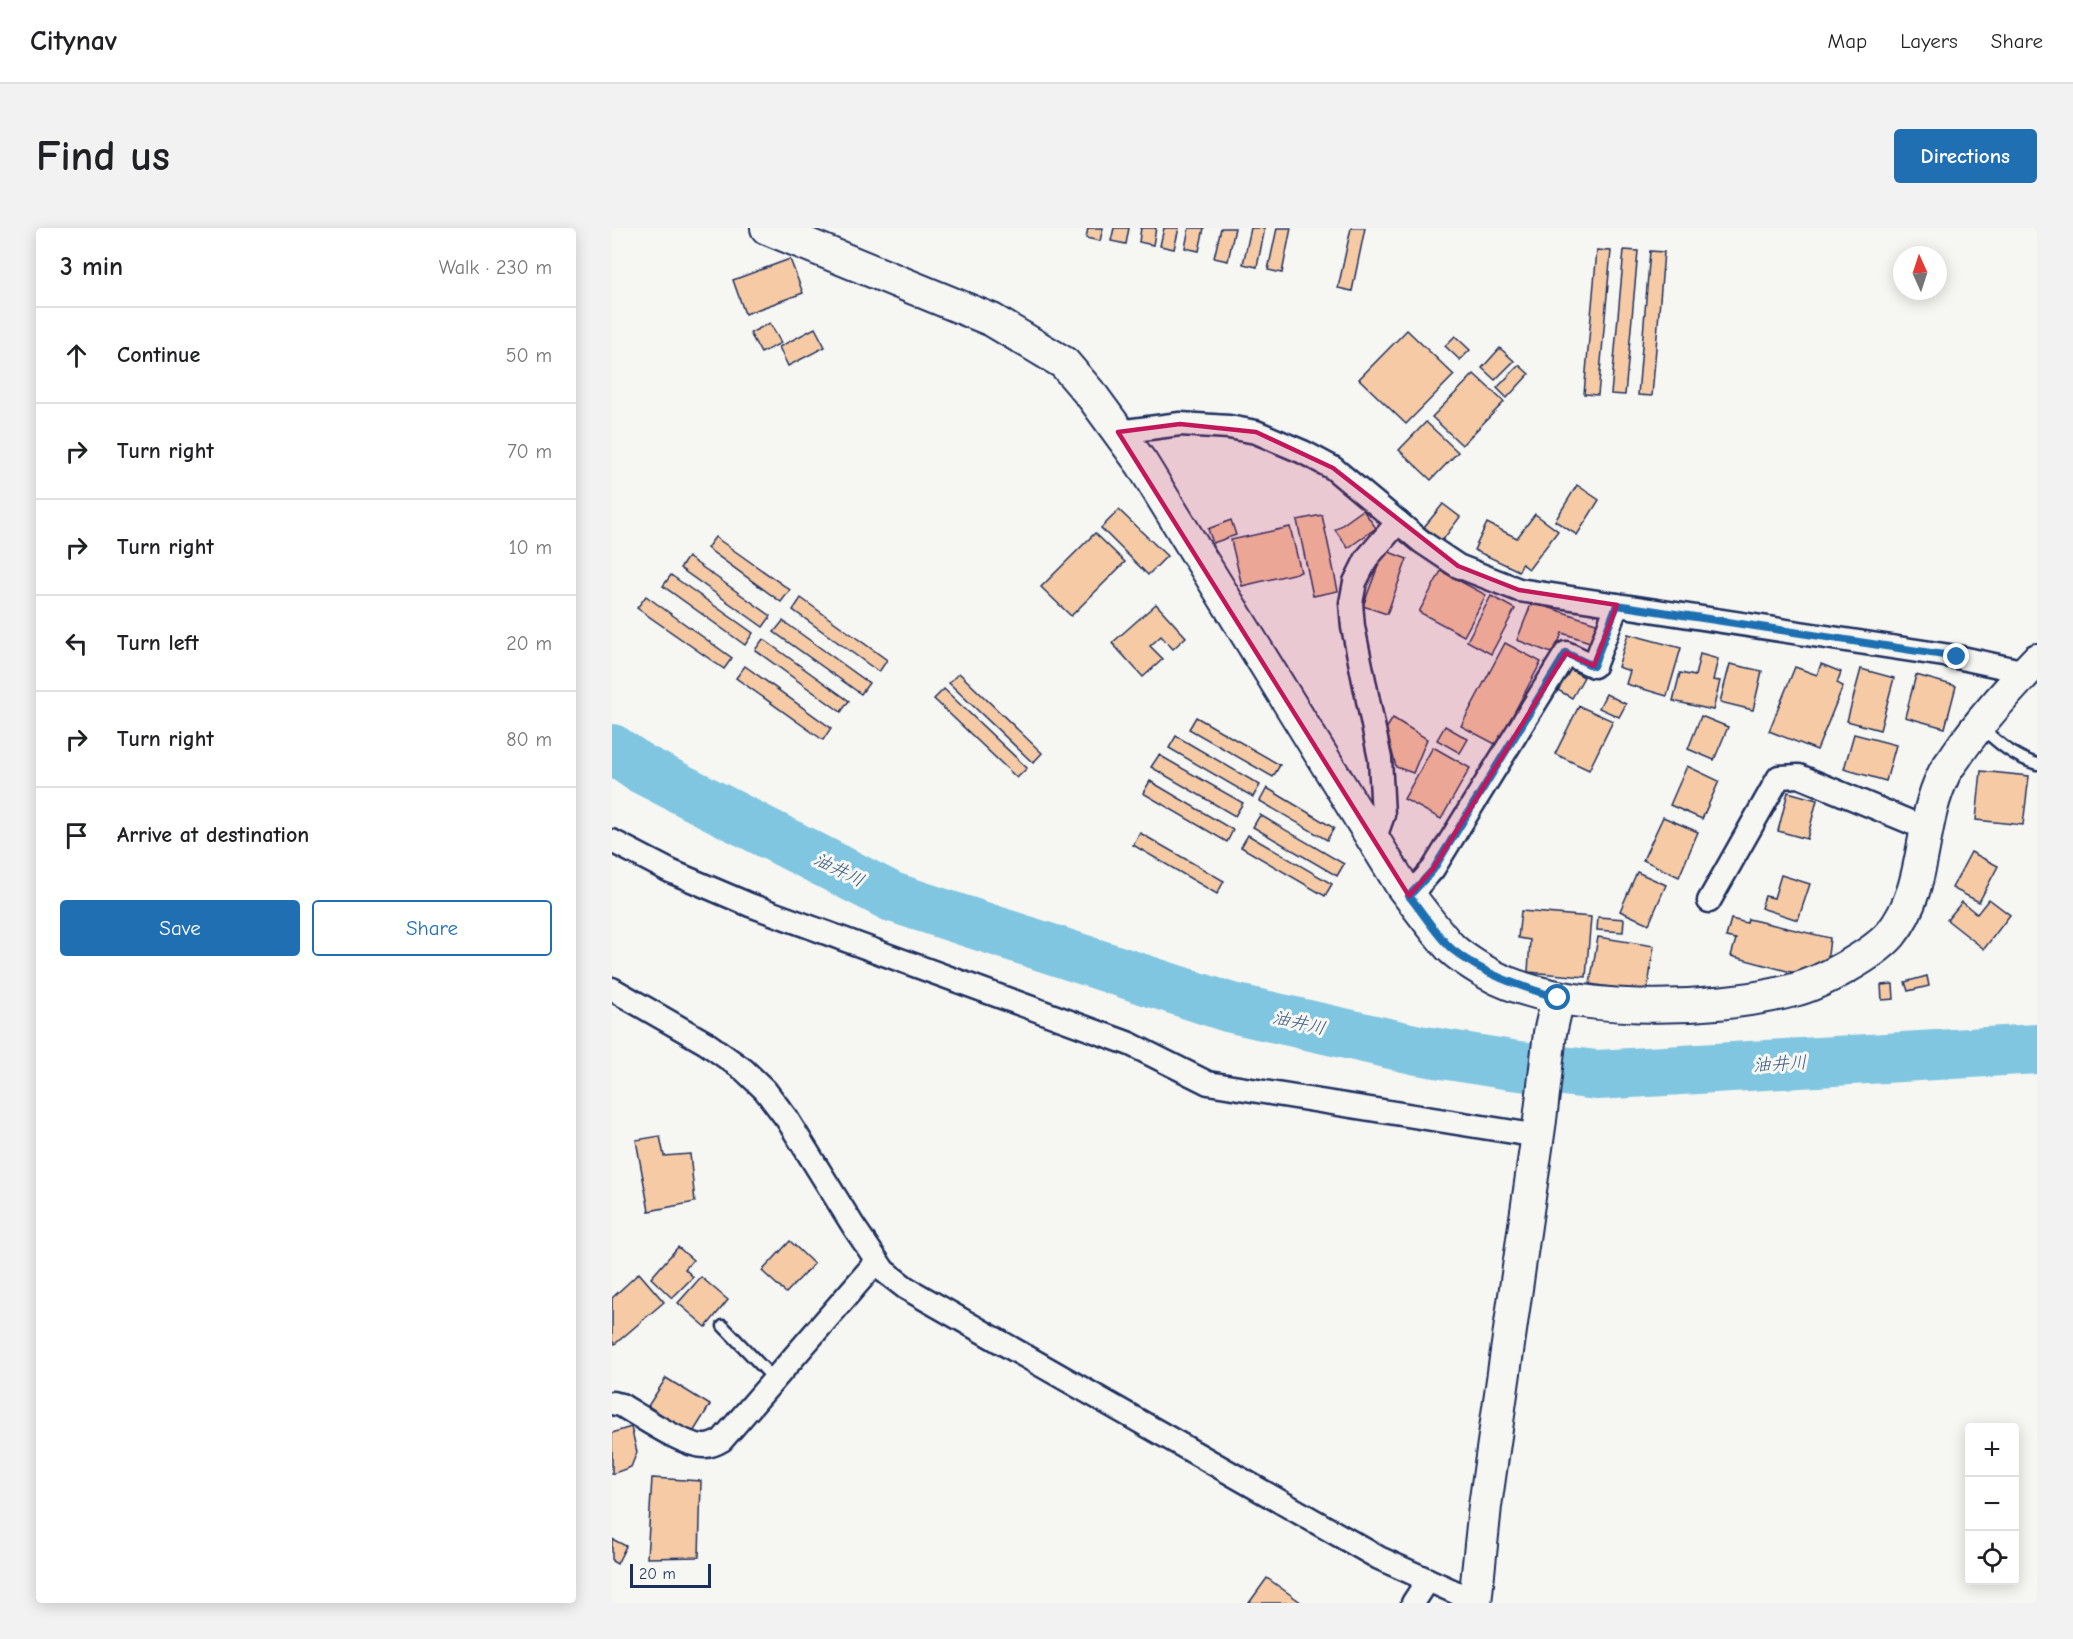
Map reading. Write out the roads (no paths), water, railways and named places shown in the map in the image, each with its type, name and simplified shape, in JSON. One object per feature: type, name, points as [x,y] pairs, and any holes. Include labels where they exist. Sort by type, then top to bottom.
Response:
[{"type":"street","points":[[767,228],[992,320],[1064,363],[1093,397],[1142,464],[1409,896],[1452,949],[1489,974],[1512,984],[1558,998],[1682,1006],[1748,999],[1796,990],[1849,966],[1890,935],[1902,917],[1912,900],[1931,809],[1943,776],[1979,725],[2031,666]]},
{"type":"street","points":[[1118,432],[1180,424],[1229,427],[1256,432],[1304,452],[1334,468],[1422,542],[1458,566],[1519,590],[1957,657],[2031,666]]},
{"type":"street","points":[[1374,840],[1383,814],[1380,759],[1353,627],[1351,603],[1355,582],[1367,558],[1398,522]]},
{"type":"street","points":[[1409,896],[1433,870],[1566,653],[1593,666],[1617,605]]},
{"type":"street","points":[[1709,901],[1779,777],[1798,776],[1928,829]]},
{"type":"street","points":[[612,841],[670,871],[744,902],[1130,1044],[1208,1083],[1539,1128]]},
{"type":"street","points":[[612,989],[706,1043],[744,1070],[765,1090],[787,1119],[884,1271],[906,1288],[1379,1558],[1475,1602],[1485,1506],[1539,1128],[1550,1033],[1558,998]]},
{"type":"street","points":[[612,1402],[682,1440],[703,1446],[722,1440],[877,1261]]},
{"type":"street","points":[[1413,1603],[1428,1580]]},
{"type":"lane","points":[[1979,725],[1998,744],[2020,759],[2037,764]]},
{"type":"lane","points":[[723,1326],[775,1380]]},
{"type":"waterway","name":"油井川","points":[[612,749],[640,768],[892,897],[1228,1007],[1418,1050],[1511,1065],[1597,1075],[2037,1049]]}]
